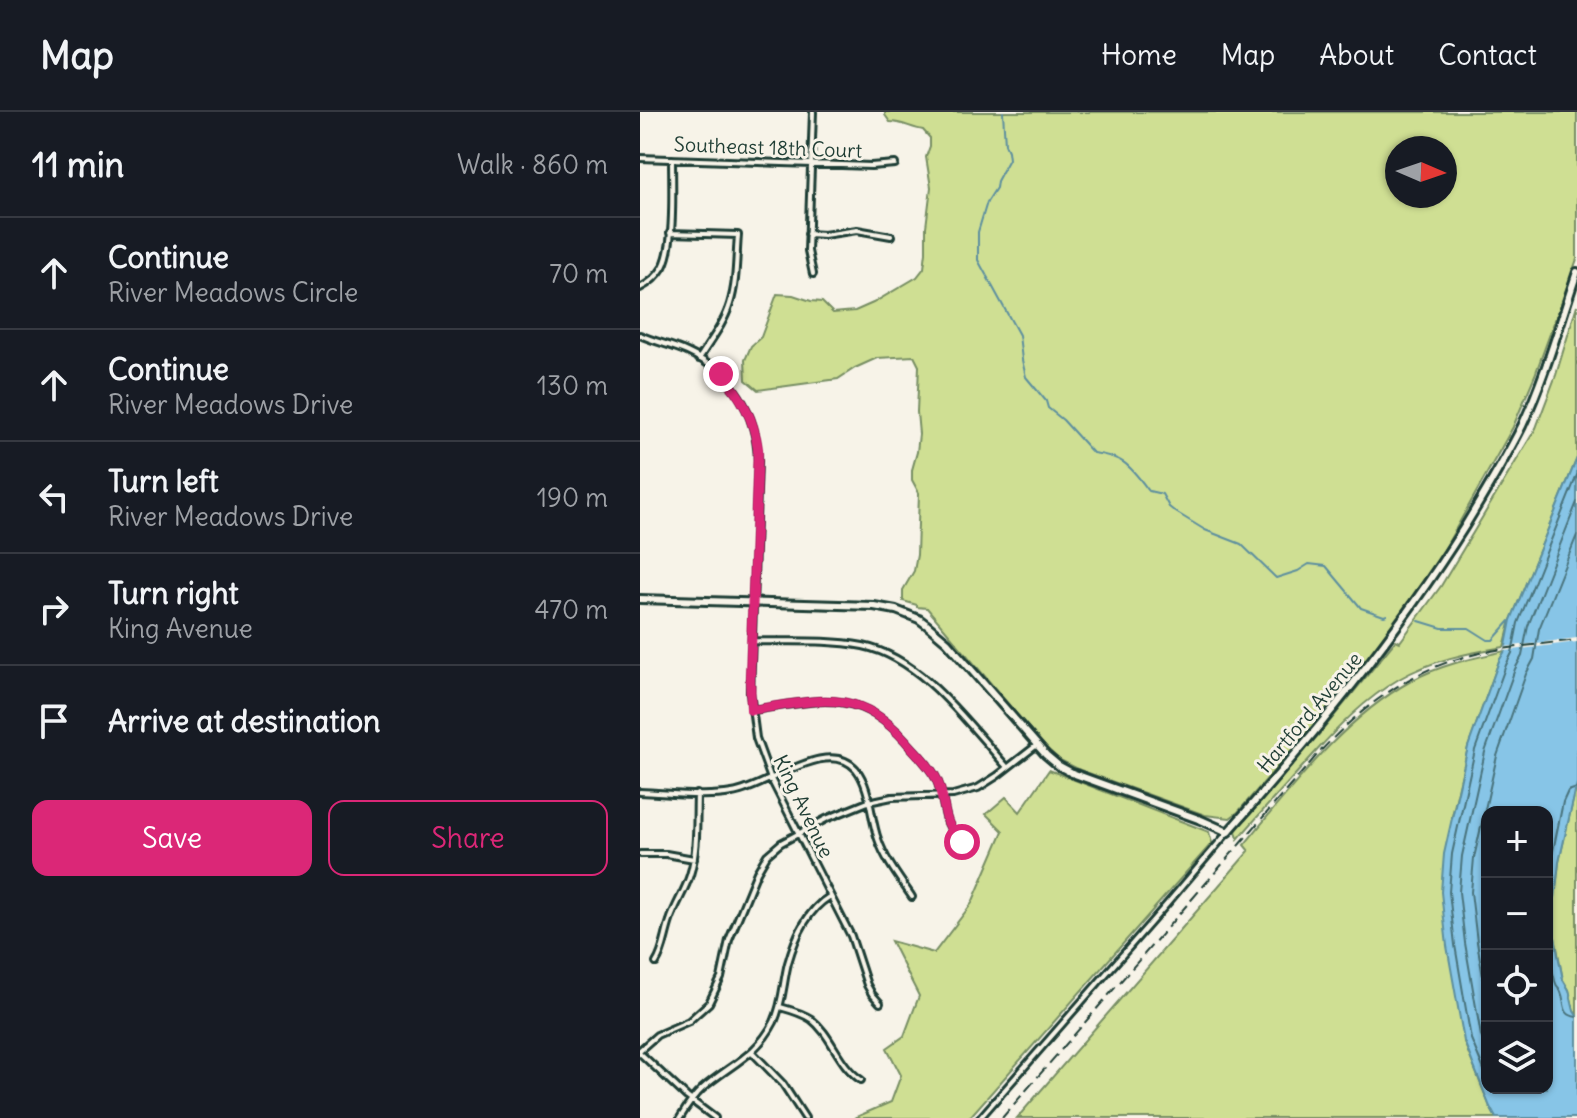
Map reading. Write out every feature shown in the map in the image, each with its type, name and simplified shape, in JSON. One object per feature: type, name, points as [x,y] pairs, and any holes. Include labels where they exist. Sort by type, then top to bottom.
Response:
[{"type":"street","points":[[813,112],[808,234],[813,274]]},
{"type":"street","name":"Southeast 18th Court","points":[[640,158],[871,166],[895,164]]},
{"type":"street","points":[[640,288],[650,283],[668,255],[672,159]]},
{"type":"street","points":[[808,234],[857,230],[891,236]]},
{"type":"street","points":[[670,233],[738,235],[735,283],[730,305],[699,359]]},
{"type":"street","name":"Hartford Avenue","points":[[980,1118],[1293,759],[1395,630],[1446,557],[1522,426],[1577,272]]},
{"type":"street","name":"King Avenue","points":[[640,335],[686,352],[721,374],[739,394],[750,415],[758,461],[750,692],[760,752],[851,936],[867,985],[880,1003]]},
{"type":"street","points":[[640,599],[874,606],[919,619],[947,642],[1053,762],[1072,773],[1228,832]]},
{"type":"street","points":[[752,641],[843,643],[878,651],[902,662],[937,690],[1007,767]]},
{"type":"street","points":[[751,710],[825,700],[851,703],[884,719],[921,758],[936,779],[949,825],[962,842]]},
{"type":"street","points":[[715,1118],[691,1101],[640,1051],[657,1035],[697,1016],[709,1003],[721,978],[729,940],[762,863],[774,848],[799,832],[868,802],[892,797],[965,793],[978,788],[1037,745]]},
{"type":"street","points":[[640,792],[733,793],[755,787],[815,759],[838,758],[849,762],[863,782],[878,841],[912,897]]},
{"type":"street","points":[[656,963],[694,859],[697,794]]},
{"type":"street","points":[[640,854],[694,859]]},
{"type":"street","points":[[680,1118],[702,1089],[752,1052],[768,1032],[780,1007],[788,964],[808,915],[830,897]]},
{"type":"street","points":[[780,1007],[801,1013],[820,1028],[851,1073],[861,1080]]},
{"type":"street","points":[[752,1052],[783,1084],[805,1118]]},
{"type":"green space","points":[[885,112],[1577,112],[1577,259],[1513,427],[1436,564],[1396,623],[1344,690],[1230,818],[1205,815],[1060,760],[1043,745],[927,608],[903,601],[903,590],[914,571],[917,555],[919,493],[912,480],[912,470],[919,434],[919,366],[914,356],[877,358],[838,379],[758,390],[746,380],[745,360],[751,346],[761,337],[777,294],[822,302],[833,313],[855,311],[917,277],[924,268],[931,187],[926,157],[930,138],[923,130],[890,122]]},
{"type":"green space","points":[[1577,305],[1577,458],[1511,620],[1504,647],[1437,662],[1399,679],[1375,695],[1332,735],[1238,839],[1236,831],[1240,825],[1396,640],[1400,642],[1441,586],[1536,428]]},
{"type":"green space","points":[[1505,651],[1468,747],[1452,816],[1464,1042],[1481,1084],[1481,1094],[1485,1094],[1496,1118],[1017,1118],[1249,851],[1244,845],[1320,755],[1387,696],[1422,675]]},
{"type":"green space","points":[[1049,770],[1209,832],[1212,843],[969,1118],[854,1118],[891,1102],[901,1075],[887,1048],[904,1036],[919,996],[891,941],[934,953],[972,903],[1003,831],[986,814],[1006,797],[1020,812]]},
{"type":"green space","points":[[1577,783],[1577,1016],[1563,980],[1555,937],[1555,898],[1559,862]]},
{"type":"water","points":[[1577,458],[1577,783],[1559,862],[1555,937],[1563,980],[1577,1016],[1577,1118],[1496,1118],[1485,1094],[1553,1094],[1553,806],[1481,806],[1481,1084],[1464,1041],[1447,946],[1441,892],[1444,854],[1468,747],[1505,651],[1511,620]]},
{"type":"pier","points":[[1577,638],[1577,642],[1505,651],[1504,647]]},
{"type":"waterway","points":[[1003,112],[1009,159],[987,202],[978,232],[978,260],[1019,335],[1026,377],[1046,401],[1048,408],[1093,453],[1113,457],[1126,464],[1149,491],[1162,494],[1174,511],[1205,530],[1241,544],[1276,578],[1309,564],[1326,566],[1361,608],[1387,615]]},
{"type":"waterway","points":[[1419,621],[1442,628],[1469,628],[1488,640],[1493,640],[1510,621]]},
{"type":"railway","points":[[1002,1118],[1317,755],[1368,707],[1407,681],[1449,662],[1498,650],[1577,640]]},
{"type":"route","points":[[721,374],[745,404],[754,426],[758,449],[751,710],[811,701],[837,701],[851,703],[884,719],[932,771],[945,817],[953,834],[962,842]]}]
